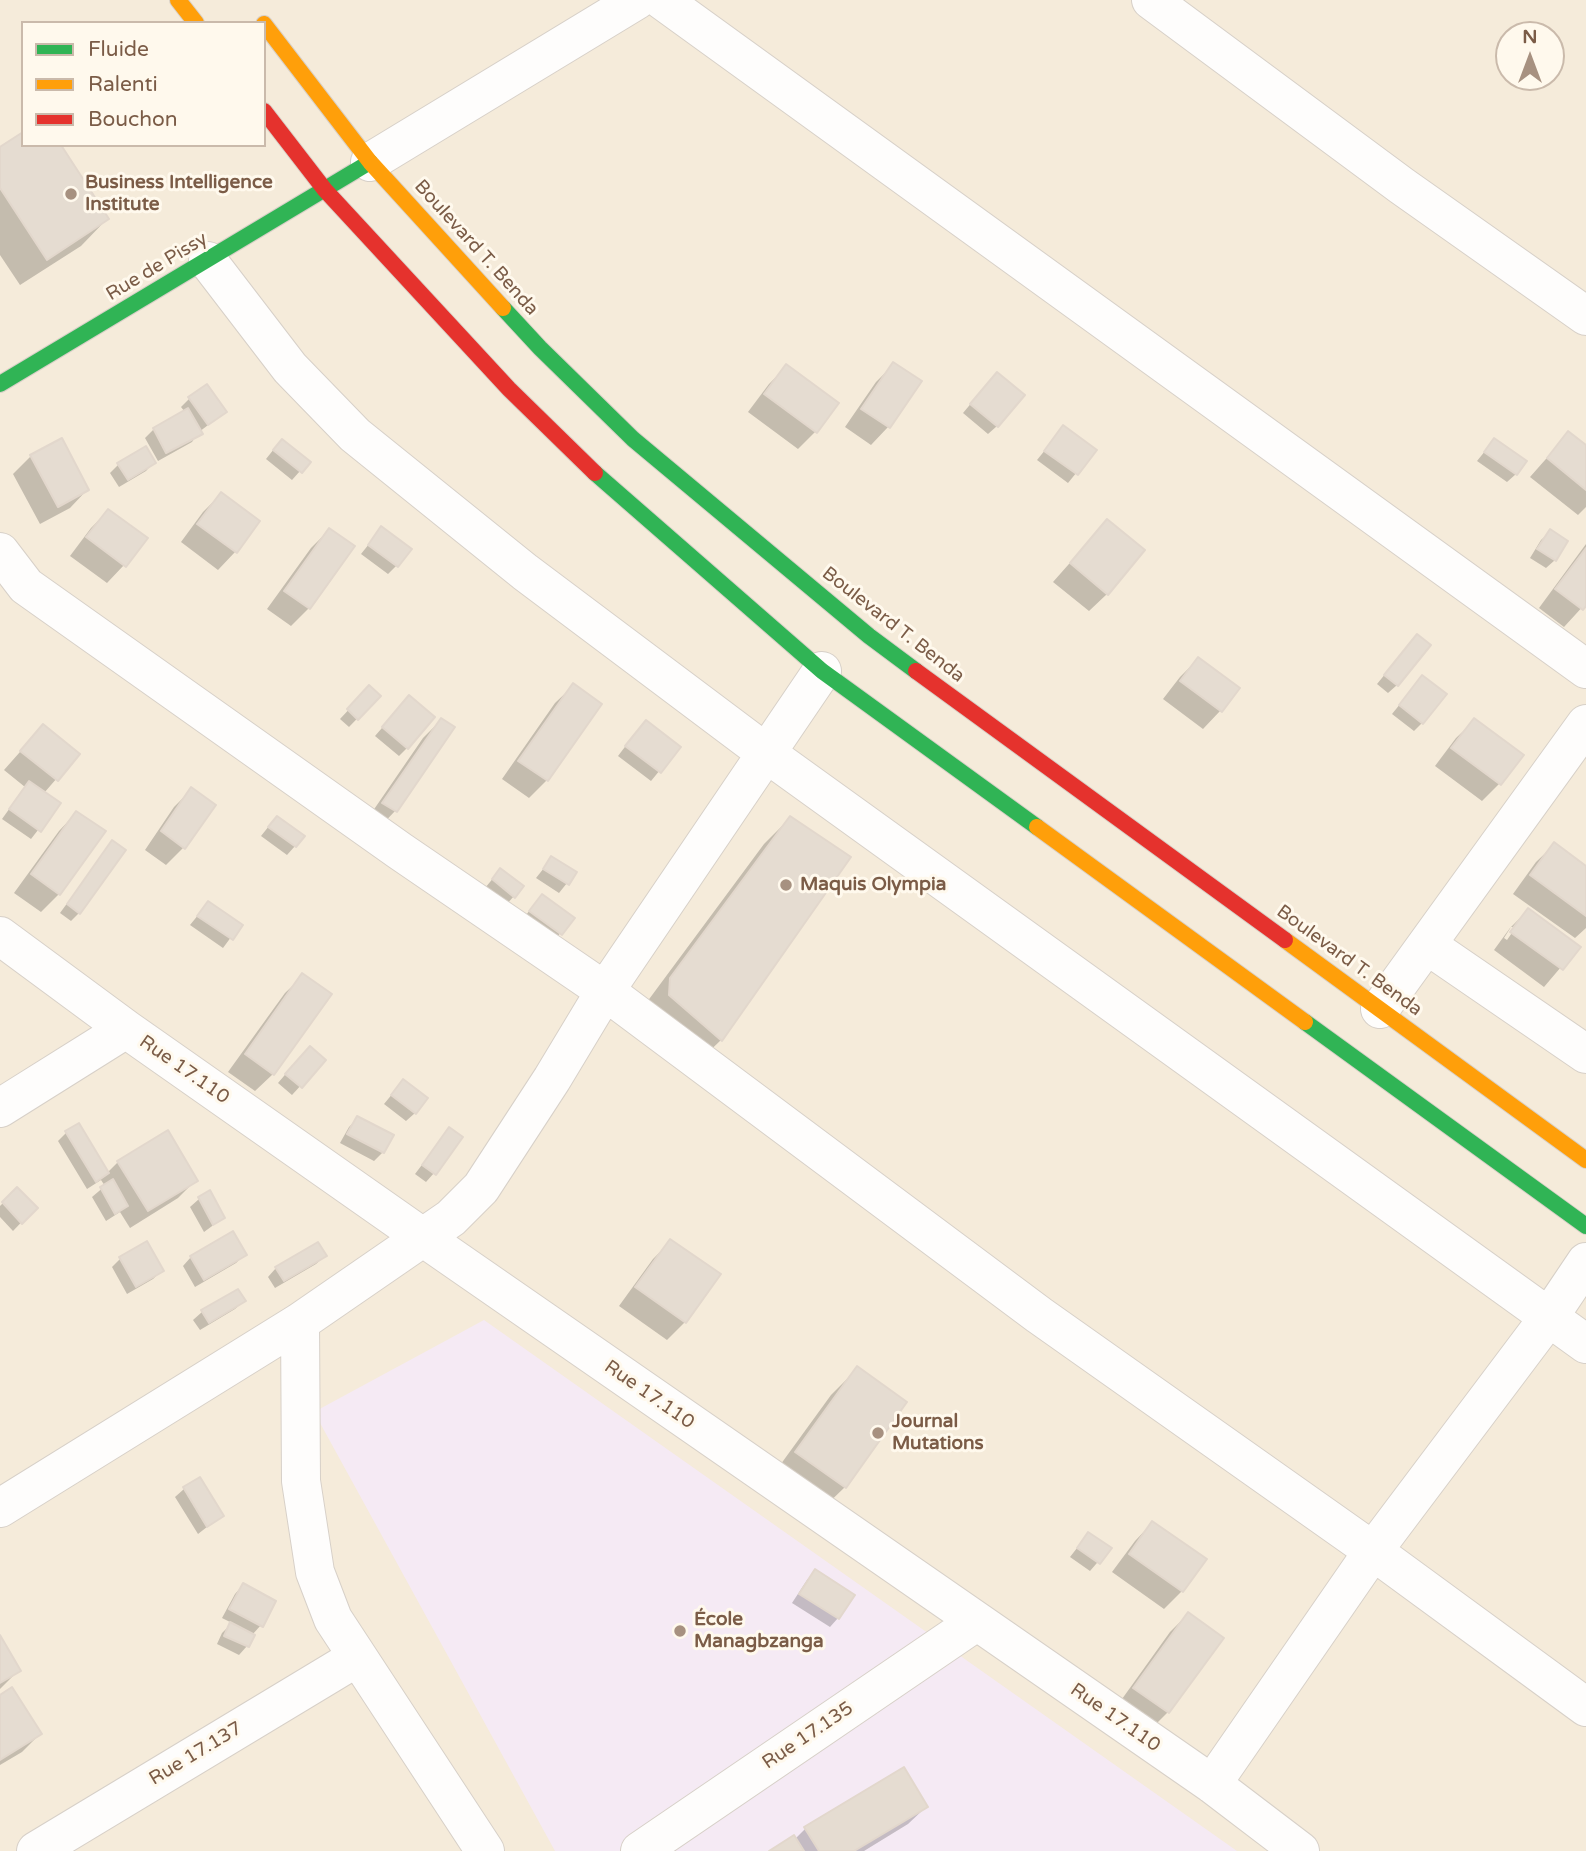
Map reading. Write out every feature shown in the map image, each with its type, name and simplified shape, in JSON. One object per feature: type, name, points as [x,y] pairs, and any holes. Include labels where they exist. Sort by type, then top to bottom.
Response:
[{"type":"main road","points":[[178,0],[194,21]]},
{"type":"main road","name":"Boulevard T. Benda","points":[[252,8],[262,21]]},
{"type":"main road","name":"Boulevard T. Benda","points":[[266,26],[370,162],[540,348],[633,439],[869,636],[1586,1160]]},
{"type":"main road","points":[[266,114],[325,190],[509,389],[584,461],[822,671],[1586,1226]]},
{"type":"main road","name":"Rue de Pissy","points":[[0,384],[370,162]]},
{"type":"street","points":[[370,162],[637,0]]},
{"type":"street","points":[[662,0],[1586,669]]},
{"type":"street","points":[[1151,0],[1402,186],[1586,316]]},
{"type":"street","points":[[208,261],[290,368],[355,435],[525,572],[766,752],[1586,1344]]},
{"type":"street","points":[[0,552],[26,586],[400,851],[605,991],[1039,1315],[1373,1551],[1586,1707]]},
{"type":"street","points":[[0,1508],[300,1322],[421,1236],[451,1218],[481,1188],[605,991],[822,671]]},
{"type":"street","points":[[1380,1009],[1586,724]]},
{"type":"street","name":"Rue 17.110","points":[[0,936],[125,1029],[1212,1784],[1300,1851]]},
{"type":"street","points":[[1427,945],[1586,1054]]},
{"type":"street","points":[[0,1108],[125,1029]]},
{"type":"street","points":[[1212,1784],[1373,1551],[1549,1317],[1586,1262]]},
{"type":"street","points":[[300,1322],[301,1481],[315,1572],[333,1619],[356,1658],[485,1851]]},
{"type":"street","name":"Rue 17.135","points":[[640,1851],[976,1622]]},
{"type":"street","name":"Rue 17.137","points":[[36,1851],[356,1658]]},
{"type":"shaded area","points":[[0,0],[1586,0],[1586,1851],[0,1851]]},
{"type":"shaded area","name":"École Managbzanga","points":[[484,1320],[1237,1851],[555,1851],[314,1412]]},
{"type":"building","points":[[21,133],[21,147],[62,147],[109,219],[47,260],[0,188],[0,147]]},
{"type":"building","points":[[893,362],[922,381],[890,428],[861,409]]},
{"type":"building","points":[[786,364],[839,403],[817,433],[764,394]]},
{"type":"building","points":[[997,372],[1025,395],[998,427],[970,404]]},
{"type":"building","points":[[207,384],[227,412],[208,425],[188,397]]},
{"type":"building","points":[[188,408],[203,434],[166,453],[153,428]]},
{"type":"building","points":[[1063,425],[1097,450],[1078,475],[1044,451]]},
{"type":"building","points":[[1568,431],[1586,445],[1586,490],[1547,458]]},
{"type":"building","points":[[62,438],[89,490],[58,507],[30,455]]},
{"type":"building","points":[[1494,438],[1527,461],[1517,475],[1484,452]]},
{"type":"building","points":[[282,439],[311,462],[302,473],[273,450]]},
{"type":"building","points":[[146,446],[156,463],[128,480],[117,463]]},
{"type":"building","points":[[221,492],[260,521],[237,553],[197,524]]},
{"type":"building","points":[[108,509],[148,538],[126,567],[86,537]]},
{"type":"building","points":[[1107,519],[1145,550],[1108,595],[1070,563]]},
{"type":"building","points":[[381,526],[412,549],[398,567],[368,545]]},
{"type":"building","points":[[329,528],[355,546],[310,609],[284,591]]},
{"type":"building","points":[[1550,529],[1568,541],[1556,561],[1537,549]]},
{"type":"building","points":[[1586,548],[1586,606],[1583,610],[1555,589]]},
{"type":"building","points":[[1417,634],[1431,645],[1398,686],[1384,675]]},
{"type":"building","points":[[1198,657],[1240,688],[1222,712],[1180,681]]},
{"type":"building","points":[[1422,675],[1447,694],[1423,724],[1399,705]]},
{"type":"building","points":[[573,683],[602,704],[548,781],[518,761]]},
{"type":"building","points":[[369,685],[381,696],[358,720],[347,709]]},
{"type":"building","points":[[409,695],[435,717],[408,749],[382,727]]},
{"type":"building","points":[[441,718],[455,727],[397,812],[382,803]]},
{"type":"building","points":[[1474,718],[1524,755],[1501,785],[1451,748]]},
{"type":"building","points":[[646,720],[681,747],[661,773],[625,746]]},
{"type":"building","points":[[43,724],[80,754],[58,781],[20,751]]},
{"type":"building","points":[[29,781],[61,803],[41,832],[9,809]]},
{"type":"building","points":[[191,787],[216,805],[185,849],[161,831]]},
{"type":"building","points":[[76,811],[106,831],[60,895],[31,874]]},
{"type":"building","points":[[277,816],[305,836],[296,847],[268,827]]},
{"type":"building","points":[[790,816],[851,857],[722,1041],[669,995],[670,978]]},
{"type":"building","points":[[112,840],[126,850],[80,914],[67,904]]},
{"type":"building","points":[[1554,842],[1586,866],[1586,916],[1530,875]]},
{"type":"building","points":[[551,856],[577,872],[569,885],[543,869]]},
{"type":"building","points":[[500,868],[524,886],[515,898],[492,879]]},
{"type":"building","points":[[542,894],[575,918],[562,935],[529,911]]},
{"type":"building","points":[[208,901],[243,925],[233,940],[197,916]]},
{"type":"building","points":[[1528,908],[1581,947],[1563,970],[1510,932]]},
{"type":"building","points":[[302,973],[332,994],[274,1075],[245,1054]]},
{"type":"building","points":[[310,1046],[326,1060],[302,1088],[285,1074]]},
{"type":"building","points":[[403,1079],[428,1098],[416,1114],[391,1095]]},
{"type":"building","points":[[357,1116],[394,1135],[384,1153],[347,1134]]},
{"type":"building","points":[[79,1123],[109,1173],[96,1182],[65,1131]]},
{"type":"building","points":[[449,1127],[463,1137],[436,1175],[422,1165]]},
{"type":"building","points":[[168,1130],[198,1181],[148,1211],[117,1161]]},
{"type":"building","points":[[113,1179],[128,1206],[115,1214],[100,1187]]},
{"type":"building","points":[[17,1187],[38,1208],[22,1224],[2,1202]]},
{"type":"building","points":[[210,1190],[225,1218],[213,1225],[198,1197]]},
{"type":"building","points":[[233,1231],[247,1255],[204,1280],[190,1256]]},
{"type":"building","points":[[670,1239],[721,1274],[686,1323],[635,1287]]},
{"type":"building","points":[[147,1241],[164,1271],[136,1287],[119,1257]]},
{"type":"building","points":[[318,1242],[327,1256],[284,1281],[275,1267]]},
{"type":"building","points":[[238,1289],[246,1301],[209,1323],[201,1310]]},
{"type":"building","points":[[857,1366],[907,1402],[846,1488],[795,1452]]},
{"type":"building","points":[[200,1477],[224,1516],[207,1527],[183,1487]]},
{"type":"building","points":[[1152,1521],[1207,1559],[1183,1592],[1129,1554]]},
{"type":"building","points":[[1088,1532],[1112,1548],[1100,1564],[1077,1548]]},
{"type":"building","points":[[815,1569],[855,1595],[839,1619],[799,1594]]},
{"type":"building","points":[[243,1583],[276,1601],[263,1627],[229,1609]]},
{"type":"building","points":[[1188,1612],[1224,1638],[1169,1713],[1133,1688]]},
{"type":"building","points":[[230,1622],[255,1635],[249,1647],[224,1636]]},
{"type":"building","points":[[0,1635],[21,1671],[0,1683]]},
{"type":"building","points":[[12,1687],[42,1734],[0,1760],[0,1695]]},
{"type":"building","points":[[904,1767],[928,1807],[854,1851],[819,1851],[804,1827]]},
{"type":"building","points":[[794,1835],[804,1851],[769,1851]]},
{"type":"traffic: fast","points":[[0,384],[370,162]]},
{"type":"traffic: fast","points":[[503,308],[633,439],[869,636],[916,671]]},
{"type":"traffic: fast","points":[[595,473],[822,671],[1037,827]]},
{"type":"traffic: fast","points":[[1305,1022],[1586,1226]]},
{"type":"traffic: slow","points":[[178,0],[194,21]]},
{"type":"traffic: slow","points":[[266,27],[370,162],[503,308]]},
{"type":"traffic: slow","points":[[1037,827],[1305,1022]]},
{"type":"traffic: slow","points":[[1285,940],[1586,1160]]},
{"type":"traffic: jam","points":[[266,114],[325,190],[509,389],[595,473]]},
{"type":"traffic: jam","points":[[916,671],[1285,940]]},
{"type":"place","name":"Business Intelligence Institute","points":[[71,194]]},
{"type":"place","name":"Maquis Olympia","points":[[786,885]]},
{"type":"place","name":"Journal Mutations","points":[[878,1433]]},
{"type":"place","name":"École Managbzanga","points":[[680,1631]]}]
